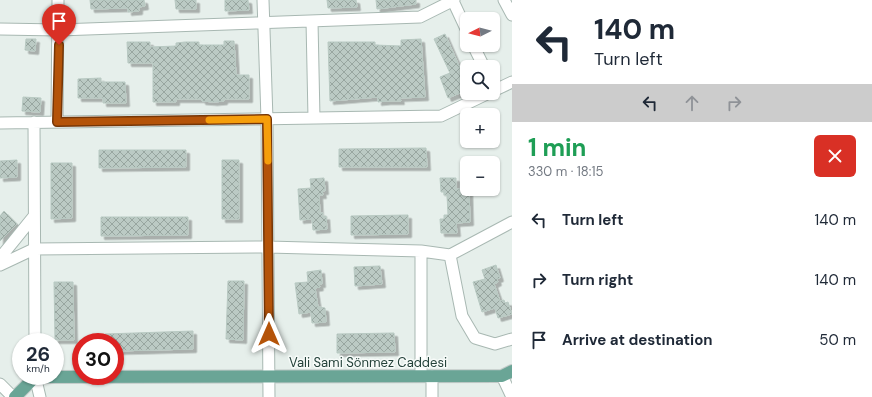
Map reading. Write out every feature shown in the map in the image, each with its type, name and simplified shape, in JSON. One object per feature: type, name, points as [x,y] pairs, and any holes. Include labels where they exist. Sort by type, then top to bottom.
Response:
[{"type":"main road","name":"Vali Sami Sönmez Caddesi","points":[[64,376],[426,376],[507,374]]},
{"type":"main road","points":[[14,397],[26,385]]},
{"type":"street","points":[[57,122],[59,30],[58,0]]},
{"type":"street","points":[[263,0],[267,119],[269,397]]},
{"type":"street","points":[[0,29],[59,30],[420,17],[453,0],[460,16]]},
{"type":"street","points":[[504,0],[512,15]]},
{"type":"street","points":[[312,21],[314,118]]},
{"type":"street","points":[[500,87],[512,83]]},
{"type":"street","points":[[0,123],[440,116],[472,100]]},
{"type":"street","points":[[34,122],[35,333]]},
{"type":"street","points":[[0,258],[34,216]]},
{"type":"street","points":[[0,265],[34,250],[268,247],[421,251],[450,255],[512,222]]},
{"type":"street","points":[[421,251],[426,376],[432,397]]},
{"type":"street","points":[[450,255],[462,316],[476,338],[494,344],[512,339]]},
{"type":"street","points":[[507,374],[512,397]]},
{"type":"street","points":[[0,384],[14,397]]},
{"type":"street","points":[[37,385],[40,397]]},
{"type":"building","points":[[90,0],[144,0],[145,6],[139,7],[139,11],[128,12],[128,8],[91,9]]},
{"type":"building","points":[[175,0],[196,0],[196,9],[176,9]]},
{"type":"building","points":[[225,0],[248,0],[249,10],[225,11]]},
{"type":"building","points":[[327,0],[356,0],[357,7],[328,8]]},
{"type":"building","points":[[376,0],[416,0],[416,4],[377,9]]},
{"type":"building","points":[[445,34],[460,68],[460,93],[448,98],[440,77],[450,73],[434,39]]},
{"type":"building","points":[[26,39],[36,39],[35,51],[25,50]]},
{"type":"building","points":[[421,39],[425,97],[400,98],[401,101],[378,102],[378,97],[330,101],[328,42],[375,42],[375,45],[401,46],[401,40]]},
{"type":"building","points":[[224,41],[234,41],[236,75],[249,75],[249,99],[224,99],[224,101],[214,102],[202,101],[202,99],[176,99],[176,102],[153,102],[153,63],[128,63],[127,42],[150,42],[150,47],[176,46],[176,43],[185,42],[199,42],[199,45],[224,45]]},
{"type":"building","points":[[101,78],[101,82],[125,82],[126,103],[103,103],[103,98],[78,98],[78,79]]},
{"type":"building","points":[[23,97],[41,98],[40,112],[22,111]]},
{"type":"building","points":[[426,148],[427,167],[339,167],[339,149]]},
{"type":"building","points":[[99,150],[186,150],[186,167],[99,168]]},
{"type":"building","points":[[17,160],[17,177],[0,178],[0,161]]},
{"type":"building","points":[[222,160],[239,160],[239,219],[222,219]]},
{"type":"building","points":[[51,163],[72,163],[72,218],[51,219]]},
{"type":"building","points":[[324,178],[325,191],[322,191],[323,195],[319,195],[320,213],[323,213],[323,217],[326,216],[327,229],[313,230],[312,219],[300,220],[298,189],[311,188],[310,179]]},
{"type":"building","points":[[440,178],[456,178],[456,189],[460,189],[460,196],[469,196],[470,222],[456,223],[457,233],[441,233],[440,219],[444,219],[444,215],[448,215],[447,195],[444,195],[444,192],[441,192]]},
{"type":"building","points":[[4,211],[17,224],[0,241],[0,216]]},
{"type":"building","points":[[408,215],[408,234],[351,235],[351,216]]},
{"type":"building","points":[[101,217],[188,217],[188,235],[101,236]]},
{"type":"building","points":[[496,265],[500,278],[497,279],[498,282],[494,284],[500,301],[504,300],[505,303],[508,302],[512,314],[498,318],[495,308],[482,312],[473,282],[485,279],[482,270]]},
{"type":"building","points":[[380,266],[382,284],[355,286],[354,267]]},
{"type":"building","points":[[321,270],[322,284],[319,284],[320,287],[315,288],[318,307],[325,308],[326,322],[312,323],[311,312],[299,314],[295,283],[308,282],[307,272]]},
{"type":"building","points":[[228,281],[244,281],[243,340],[226,339]]},
{"type":"building","points":[[54,282],[73,282],[74,333],[72,333],[72,340],[64,340],[64,333],[55,333]]},
{"type":"building","points":[[193,331],[193,349],[124,351],[124,333]]},
{"type":"building","points":[[394,333],[395,352],[337,353],[337,334]]},
{"type":"slow traffic","points":[[209,120],[267,119],[268,161]]},
{"type":"route","points":[[59,45],[57,122],[267,119],[269,334]]}]
